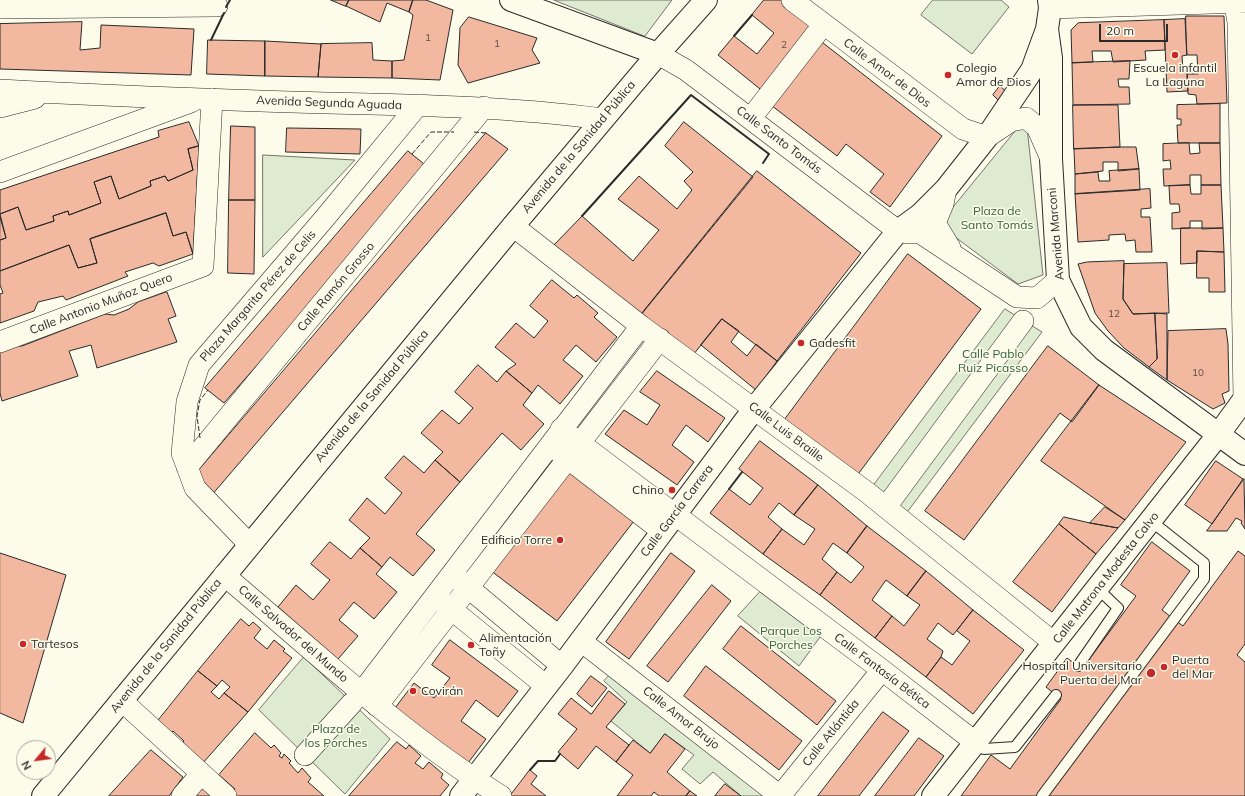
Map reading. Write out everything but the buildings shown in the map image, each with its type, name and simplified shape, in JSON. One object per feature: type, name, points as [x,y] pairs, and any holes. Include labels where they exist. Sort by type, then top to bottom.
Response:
[{"type":"street","points":[[511,0],[658,54]]},
{"type":"street","name":"Avenida de la Sanidad Pública","points":[[42,796],[513,226],[658,54],[706,0]]},
{"type":"street","name":"Calle Amor de Dios","points":[[792,0],[823,25],[963,129],[987,137]]},
{"type":"street","points":[[898,231],[920,215],[946,189],[987,137],[1032,70],[1048,13],[1238,1],[1244,399]]},
{"type":"street","points":[[0,8],[217,6]]},
{"type":"street","name":"Avenida Marconi","points":[[1048,13],[1051,58],[1051,159],[1058,280],[1081,327],[1104,350],[1245,454]]},
{"type":"street","points":[[751,118],[823,25]]},
{"type":"street","name":"Calle Santo Tomás","points":[[658,54],[686,70],[898,231]]},
{"type":"street","name":"Avenida Segunda Aguada","points":[[0,90],[484,107],[547,112],[603,119]]},
{"type":"street","name":"Avenida Segunda Aguada","points":[[0,107],[55,93]]},
{"type":"street","points":[[0,172],[206,98]]},
{"type":"street","name":"Calle Antonio Muñoz Quero","points":[[0,342],[203,266],[206,98]]},
{"type":"street","name":"Plaza Margarita Pérez de Celis","points":[[250,545],[195,488],[182,453],[187,402],[199,365],[324,219],[418,105]]},
{"type":"street","name":"Calle Ramón Grosso","points":[[188,467],[484,107]]},
{"type":"street","points":[[987,137],[1011,121],[1026,118],[1037,127],[1051,159]]},
{"type":"street","points":[[946,189],[943,204],[935,223],[951,252]]},
{"type":"street","name":"Calle Luis Braille","points":[[513,226],[641,326],[886,507],[1054,643]]},
{"type":"street","points":[[898,231],[908,233],[919,232],[1017,297],[1037,298],[1058,280]]},
{"type":"street","name":"Calle García Carrera","points":[[467,788],[581,641],[754,409],[898,231]]},
{"type":"street","points":[[886,507],[1023,321]]},
{"type":"street","points":[[305,755],[357,698],[436,597],[555,437],[641,326]]},
{"type":"street","points":[[377,706],[660,339]]},
{"type":"street","name":"Calle Matrona Modesta Calvo","points":[[933,796],[1218,435],[1244,399]]},
{"type":"street","points":[[555,437],[668,523]]},
{"type":"street","name":"Calle Fantasía Bética","points":[[668,523],[882,670],[975,742]]},
{"type":"street","name":"Calle Salvador del Mundo","points":[[224,575],[357,698],[377,706],[467,788],[501,796]]},
{"type":"street","points":[[452,575],[562,666]]},
{"type":"street","points":[[436,597],[546,686]]},
{"type":"street","name":"Calle Amor Brujo","points":[[581,641],[780,796]]},
{"type":"street","name":"Calle Atlántida","points":[[780,796],[882,670]]},
{"type":"street","points":[[121,700],[226,796]]},
{"type":"street","points":[[182,796],[201,774]]},
{"type":"lane","points":[[1042,796],[1204,579],[1204,563],[1150,521]]},
{"type":"lane","points":[[1078,666],[1118,608],[1097,588]]},
{"type":"lane","points":[[975,742],[984,749],[1014,747],[1056,695]]},
{"type":"green space","points":[[554,0],[672,0],[645,36]]},
{"type":"green space","points":[[933,0],[1001,0],[1009,7],[972,54],[921,15]]},
{"type":"green space","name":"Plaza de Santo Tomás","points":[[1026,118],[1043,275],[1018,284],[939,225]]},
{"type":"green space","points":[[263,155],[355,160],[263,257]]},
{"type":"green space","name":"Calle Pablo Ruiz Picasso","points":[[1005,309],[1042,332],[902,519],[868,493]]},
{"type":"green space","name":"Parque Los Porches","points":[[760,592],[820,637],[799,666],[738,616]]},
{"type":"green space","name":"Plaza de los Porches","points":[[304,657],[390,739],[345,794],[259,710]]},
{"type":"green space","points":[[613,672],[769,796],[741,796],[713,772],[700,784],[682,769],[694,755],[665,734],[650,753],[611,721],[627,702],[604,681]]},
{"type":"fence","points":[[412,154],[431,132],[454,132]]},
{"type":"fence","points":[[474,132],[486,133]]},
{"type":"fence","points":[[200,438],[197,416],[200,400],[208,390]]},
{"type":"wall","points":[[226,7],[230,0]]},
{"type":"wall","points":[[211,40],[224,13]]},
{"type":"wall","points":[[734,36],[752,15]]},
{"type":"wall","points":[[582,216],[691,95],[769,154],[763,163]]},
{"type":"wall","points":[[729,489],[742,472]]},
{"type":"wall","points":[[530,770],[538,761],[555,761],[560,754]]},
{"type":"place","name":"Escuela infantil La Laguna","points":[[1175,55]]},
{"type":"place","name":"Colegio Amor de Dios","points":[[948,75]]},
{"type":"place","name":"Gadesfit","points":[[801,343]]},
{"type":"place","name":"Chino","points":[[672,490]]},
{"type":"place","name":"Edificio Torre","points":[[560,540]]},
{"type":"place","name":"Tartesos","points":[[23,644]]},
{"type":"place","name":"Alimentación Toñy","points":[[471,645]]},
{"type":"place","name":"Puerta del Mar","points":[[1164,667]]},
{"type":"place","name":"Hospital Universitario Puerta del Mar","points":[[1151,673]]},
{"type":"place","name":"Covirán","points":[[413,691]]}]
